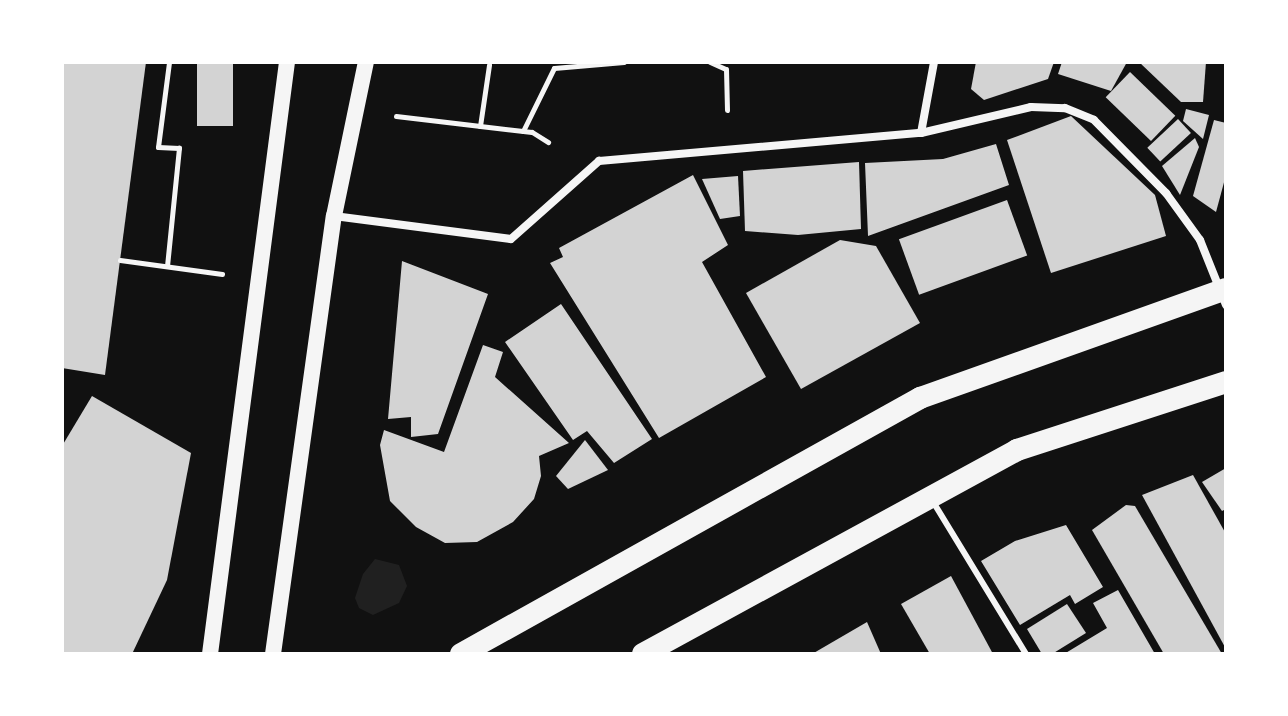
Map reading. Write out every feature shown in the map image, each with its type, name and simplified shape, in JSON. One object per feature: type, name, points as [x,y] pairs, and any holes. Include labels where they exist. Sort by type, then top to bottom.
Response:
[{"type":"highway","points":[[461,654],[920,398],[1225,289]]},
{"type":"highway","points":[[643,654],[928,495],[1017,450],[1226,382]]},
{"type":"main road","points":[[210,654],[287,62]]},
{"type":"main road","points":[[273,654],[334,216],[366,62]]},
{"type":"street","points":[[921,133],[934,62]]},
{"type":"street","points":[[334,216],[511,239],[599,161],[921,133],[1031,107],[1065,108],[1094,120],[1187,220],[1225,289]]},
{"type":"lane","points":[[928,495],[1026,654]]},
{"type":"path","points":[[167,266],[179,148],[158,147],[169,62]]},
{"type":"path","points":[[523,131],[554,68],[624,62]]},
{"type":"path","points":[[710,62],[726,69],[727,110]]},
{"type":"path","points":[[480,126],[489,65]]},
{"type":"path","points":[[396,116],[523,131],[548,142]]},
{"type":"path","points":[[120,260],[222,274]]},
{"type":"shaded area","points":[[375,559],[399,565],[407,586],[399,603],[373,615],[359,608],[355,598],[363,574]]},
{"type":"building","points":[[62,62],[146,62],[105,375],[62,368]]},
{"type":"building","points":[[197,62],[233,62],[233,126],[197,126]]},
{"type":"building","points":[[976,62],[1054,62],[1048,79],[984,100],[971,89]]},
{"type":"building","points":[[1062,62],[1127,62],[1111,91],[1058,74]]},
{"type":"building","points":[[1139,62],[1206,62],[1203,102],[1181,102]]},
{"type":"building","points":[[1130,72],[1175,116],[1151,141],[1106,97]]},
{"type":"building","points":[[1186,109],[1209,115],[1203,139],[1183,121]]},
{"type":"building","points":[[1071,116],[1155,195],[1166,236],[1051,273],[1007,140]]},
{"type":"building","points":[[1178,119],[1191,133],[1160,162],[1147,148]]},
{"type":"building","points":[[1214,120],[1226,123],[1226,175],[1216,212],[1193,196]]},
{"type":"building","points":[[1195,138],[1199,147],[1180,195],[1162,166]]},
{"type":"building","points":[[996,144],[1009,185],[868,236],[865,163],[943,159]]},
{"type":"building","points":[[859,162],[861,229],[798,235],[745,231],[743,171]]},
{"type":"building","points":[[693,175],[728,245],[702,262],[766,377],[659,438],[550,263],[563,257],[559,248]]},
{"type":"building","points":[[738,176],[740,216],[720,219],[702,179]]},
{"type":"building","points":[[1007,200],[1027,255],[919,295],[899,239]]},
{"type":"building","points":[[840,240],[876,246],[920,323],[801,389],[746,293]]},
{"type":"building","points":[[402,261],[488,294],[438,434],[411,437],[411,417],[388,419]]},
{"type":"building","points":[[561,304],[652,439],[614,463],[587,431],[573,440],[505,342]]},
{"type":"building","points":[[483,345],[503,352],[495,377],[569,443],[539,456],[541,476],[534,499],[513,522],[477,542],[445,543],[416,527],[390,501],[380,445],[384,430],[444,452]]},
{"type":"building","points":[[92,396],[191,453],[167,580],[132,654],[62,654],[62,446]]},
{"type":"building","points":[[585,440],[608,470],[568,489],[556,476]]},
{"type":"building","points":[[1226,468],[1226,509],[1222,511],[1202,482]]},
{"type":"building","points":[[1193,475],[1226,534],[1226,649],[1142,495]]},
{"type":"building","points":[[1126,505],[1135,506],[1222,654],[1164,654],[1092,530]]},
{"type":"building","points":[[1066,525],[1103,587],[1075,604],[1070,595],[1020,625],[981,561],[1015,541]]},
{"type":"building","points":[[951,576],[993,654],[930,654],[901,604]]},
{"type":"building","points":[[1118,590],[1155,654],[1064,654],[1107,628],[1093,603]]},
{"type":"building","points":[[1067,604],[1086,633],[1052,654],[1042,654],[1027,629]]},
{"type":"building","points":[[867,622],[881,654],[812,654]]}]
